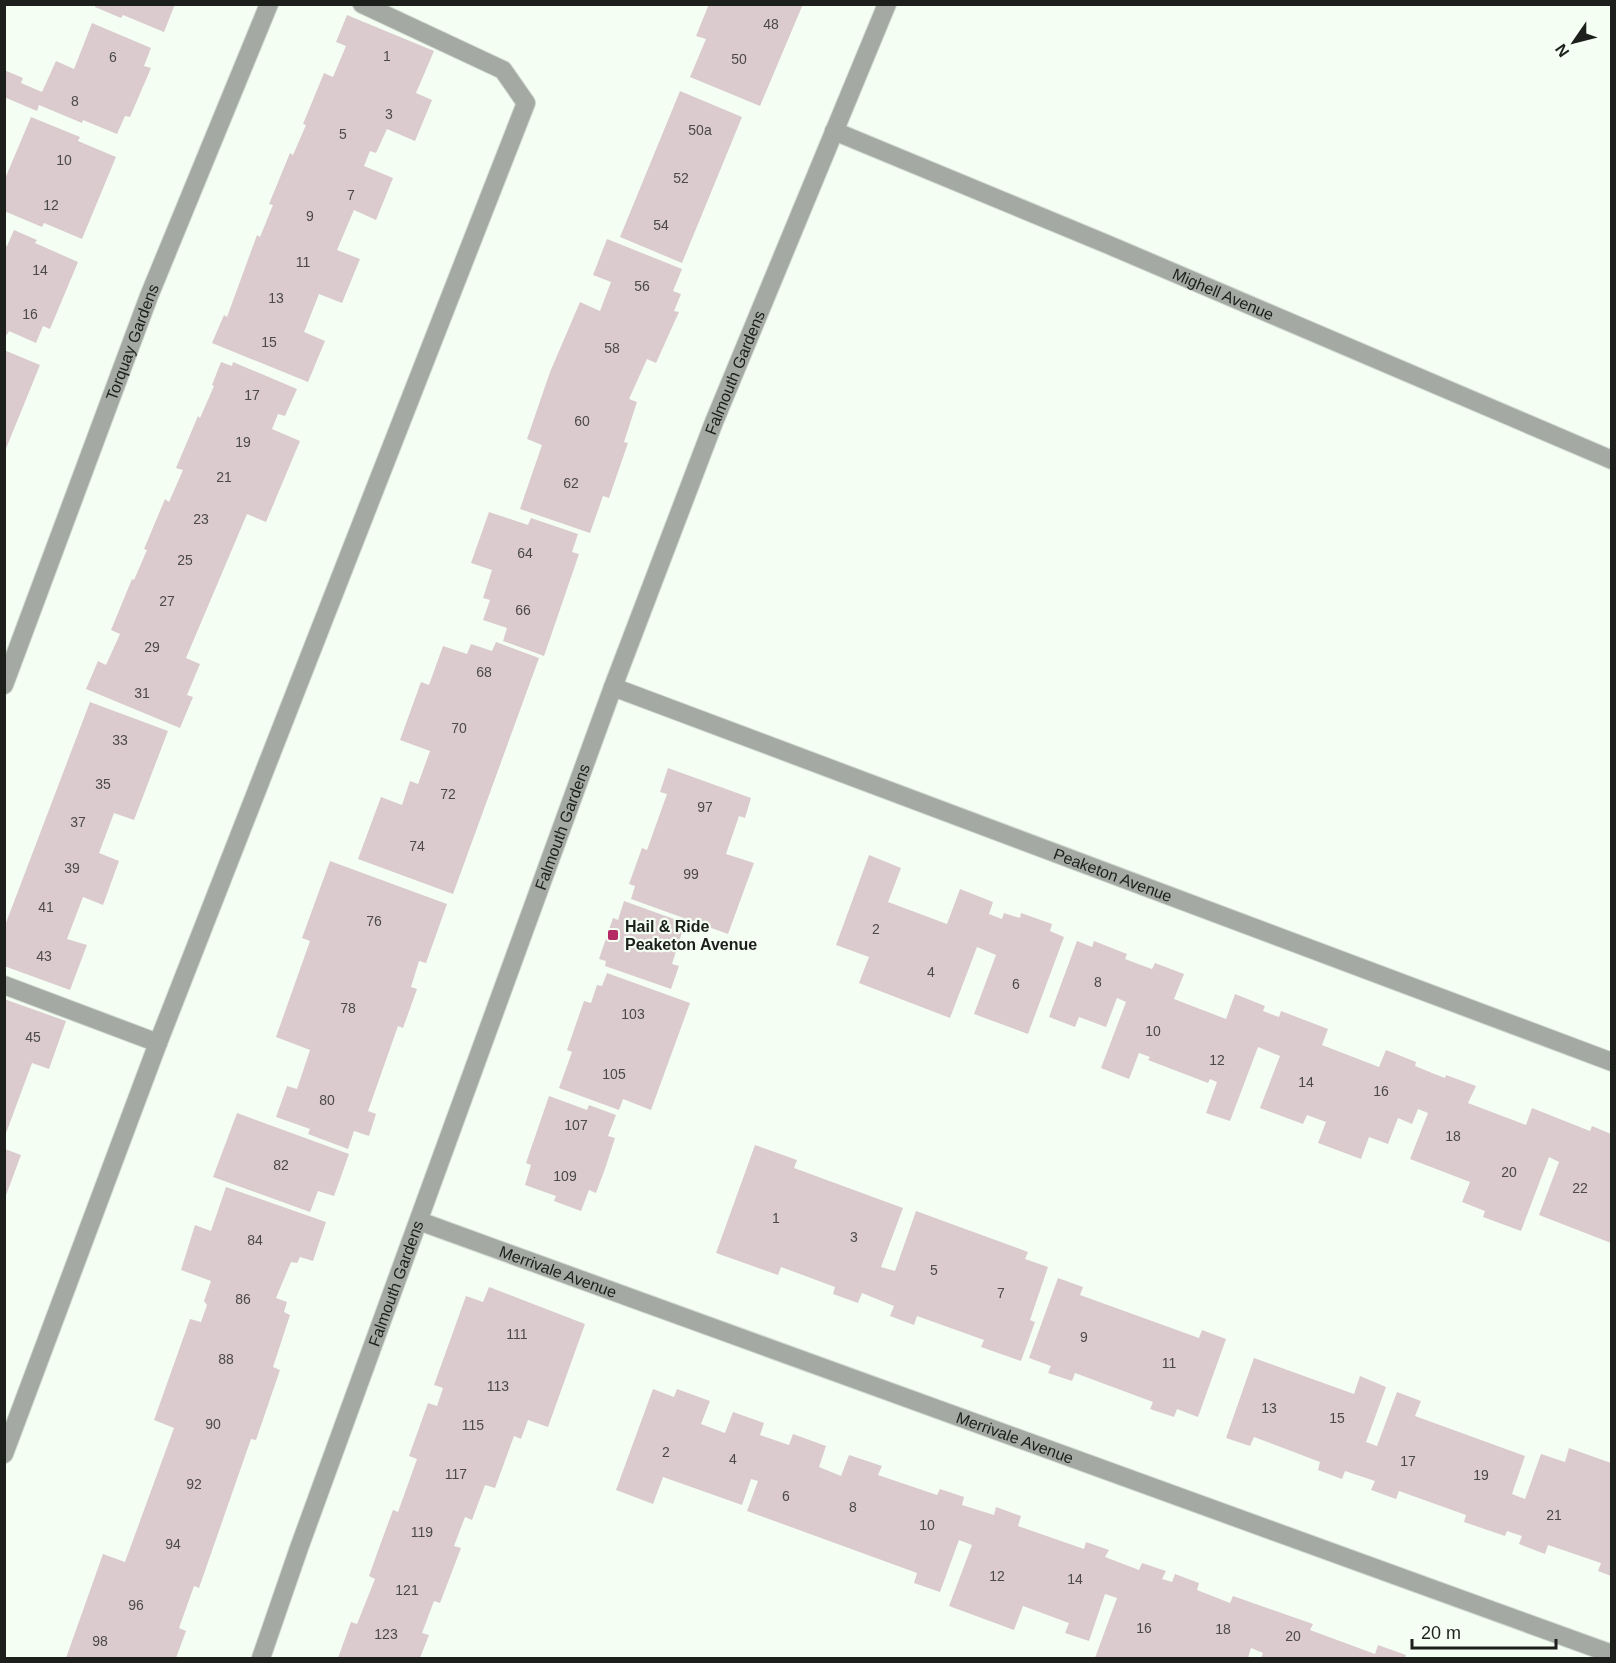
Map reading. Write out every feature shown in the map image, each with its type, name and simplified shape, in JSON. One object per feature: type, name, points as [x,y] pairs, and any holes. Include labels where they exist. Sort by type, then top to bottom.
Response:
[{"type":"street","name":"Torquay Gardens","points":[[4,685],[148,296],[269,4]]},
{"type":"street","points":[[4,1454],[158,1043],[526,103],[503,70],[362,4]]},
{"type":"street","name":"Falmouth Gardens","points":[[261,1659],[303,1537],[613,687],[714,422],[887,4]]},
{"type":"street","name":"Mighell Avenue","points":[[834,130],[1611,460]]},
{"type":"street","name":"Peaketon Avenue","points":[[613,687],[1611,1062]]},
{"type":"street","points":[[4,985],[158,1043]]},
{"type":"street","name":"Merrivale Avenue","points":[[419,1221],[1611,1654]]},
{"type":"building","points":[[96,4],[175,4],[164,32],[123,15],[121,18],[95,7]]},
{"type":"building","points":[[709,4],[803,4],[760,106],[690,77],[706,39],[696,36]]},
{"type":"building","points":[[347,15],[434,51],[416,93],[432,100],[415,141],[387,129],[376,153],[370,151],[364,166],[393,178],[376,220],[354,210],[337,250],[360,259],[342,303],[319,294],[304,332],[325,341],[308,382],[212,343],[224,315],[227,317],[257,235],[260,237],[273,205],[269,204],[290,153],[293,155],[306,125],[303,124],[324,73],[333,77],[346,46],[336,42]]},
{"type":"building","points":[[92,23],[151,48],[144,66],[151,68],[130,117],[125,116],[117,134],[83,120],[82,123],[39,105],[37,111],[4,97],[4,70],[23,78],[21,83],[42,92],[56,61],[74,69]]},
{"type":"building","points":[[680,91],[742,117],[682,263],[620,237]]},
{"type":"building","points":[[31,117],[80,137],[78,141],[116,157],[82,239],[44,223],[42,227],[4,211],[4,181]]},
{"type":"building","points":[[14,230],[37,240],[35,243],[78,262],[50,329],[43,326],[36,343],[9,331],[7,335],[4,333],[4,245],[7,246]]},
{"type":"building","points":[[607,239],[682,269],[673,291],[681,294],[674,311],[679,312],[656,363],[647,359],[629,399],[637,402],[624,442],[628,443],[609,498],[603,496],[590,533],[520,509],[542,445],[527,439],[550,372],[580,302],[600,311],[611,282],[593,275]]},
{"type":"building","points":[[4,350],[40,365],[5,451],[4,451]]},
{"type":"building","points":[[221,362],[232,366],[233,362],[297,389],[285,416],[278,414],[272,429],[300,441],[266,522],[247,514],[186,658],[200,664],[187,695],[193,697],[180,728],[86,689],[98,661],[106,665],[120,634],[111,630],[147,550],[144,549],[165,499],[169,502],[183,470],[176,468],[198,416],[200,418],[214,386],[212,385]]},
{"type":"building","points":[[489,512],[528,525],[531,518],[578,534],[572,552],[579,554],[544,656],[503,641],[507,628],[483,620],[490,600],[483,598],[492,570],[471,563]]},
{"type":"building","points":[[496,642],[539,658],[453,894],[358,859],[381,797],[402,805],[410,781],[418,784],[430,751],[400,740],[421,682],[429,685],[443,646],[467,654],[471,644],[492,651]]},
{"type":"building","points":[[90,702],[168,731],[134,820],[114,813],[99,853],[119,861],[103,905],[83,897],[67,939],[87,945],[70,990],[4,966],[4,928]]},
{"type":"building","points":[[668,768],[751,798],[745,818],[739,816],[726,854],[754,863],[728,934],[631,899],[635,886],[629,884],[642,848],[647,850],[667,794],[660,792]]},
{"type":"building","points":[[869,855],[901,868],[888,902],[947,924],[960,889],[993,902],[989,914],[1002,919],[1004,913],[1020,918],[1021,913],[1052,924],[1050,931],[1064,937],[1028,1034],[974,1014],[996,955],[977,947],[950,1018],[859,983],[869,957],[836,945]]},
{"type":"building","points":[[330,861],[447,904],[426,963],[419,961],[411,987],[417,989],[403,1028],[398,1026],[368,1111],[376,1114],[369,1136],[354,1131],[348,1149],[308,1134],[310,1129],[276,1117],[287,1086],[297,1089],[310,1050],[276,1037],[310,941],[302,938]]},
{"type":"building","points":[[624,901],[685,923],[672,964],[679,966],[671,989],[605,966],[606,961],[599,959],[613,918],[618,920]]},
{"type":"building","points":[[1077,941],[1092,947],[1094,941],[1127,954],[1125,959],[1141,965],[1152,969],[1155,963],[1184,974],[1174,999],[1226,1019],[1235,994],[1265,1006],[1263,1011],[1279,1017],[1281,1011],[1328,1029],[1322,1045],[1379,1067],[1386,1050],[1416,1062],[1415,1066],[1432,1073],[1445,1078],[1446,1075],[1476,1086],[1468,1103],[1526,1125],[1532,1108],[1590,1131],[1592,1126],[1611,1134],[1611,1243],[1539,1215],[1559,1162],[1549,1157],[1521,1231],[1483,1217],[1485,1211],[1462,1202],[1470,1182],[1410,1159],[1428,1113],[1418,1109],[1412,1124],[1398,1118],[1388,1144],[1369,1137],[1361,1159],[1318,1143],[1326,1122],[1307,1115],[1303,1124],[1260,1108],[1280,1056],[1258,1047],[1230,1121],[1206,1113],[1217,1082],[1210,1079],[1208,1083],[1148,1060],[1150,1057],[1139,1053],[1129,1079],[1101,1068],[1126,1002],[1117,998],[1106,1027],[1079,1017],[1075,1027],[1049,1017]]},
{"type":"building","points":[[607,973],[690,1003],[651,1110],[623,1099],[619,1110],[559,1088],[572,1052],[567,1050],[584,1001],[591,1003],[597,985],[602,986]]},
{"type":"building","points":[[4,999],[66,1021],[49,1069],[32,1063],[5,1136]]},
{"type":"building","points":[[549,1096],[587,1110],[589,1105],[616,1115],[608,1136],[615,1138],[606,1166],[596,1193],[589,1190],[581,1211],[554,1201],[556,1196],[525,1185],[531,1165],[526,1163]]},
{"type":"building","points":[[237,1113],[349,1154],[334,1196],[318,1191],[310,1212],[213,1177]]},
{"type":"building","points":[[755,1145],[797,1160],[794,1168],[903,1208],[881,1267],[895,1271],[916,1211],[1028,1252],[1025,1259],[1048,1267],[1030,1320],[1035,1322],[1021,1361],[981,1347],[984,1340],[917,1316],[914,1325],[890,1316],[894,1306],[862,1293],[858,1303],[833,1294],[835,1287],[781,1267],[778,1275],[716,1253]]},
{"type":"building","points":[[5,1149],[21,1155],[5,1198]]},
{"type":"building","points":[[226,1187],[326,1222],[313,1261],[300,1257],[297,1263],[291,1262],[276,1298],[287,1302],[284,1312],[290,1315],[273,1367],[280,1370],[256,1440],[251,1439],[199,1588],[194,1586],[179,1628],[186,1631],[176,1658],[66,1658],[103,1554],[125,1562],[174,1428],[154,1420],[190,1319],[201,1322],[207,1305],[204,1301],[211,1281],[181,1270],[195,1225],[211,1231]]},
{"type":"building","points":[[1058,1278],[1083,1287],[1080,1295],[1199,1338],[1202,1330],[1226,1339],[1198,1417],[1177,1409],[1174,1417],[1150,1409],[1153,1402],[1075,1373],[1072,1381],[1048,1373],[1051,1366],[1029,1358]]},
{"type":"building","points":[[489,1287],[585,1324],[548,1427],[528,1420],[521,1439],[514,1436],[495,1488],[485,1485],[472,1520],[465,1517],[454,1546],[461,1548],[440,1603],[434,1601],[422,1633],[429,1635],[420,1658],[338,1658],[351,1622],[357,1624],[375,1579],[369,1576],[393,1510],[398,1512],[417,1459],[409,1456],[428,1403],[437,1406],[443,1388],[434,1385],[466,1296],[483,1302]]},
{"type":"building","points":[[1254,1358],[1354,1394],[1360,1376],[1386,1387],[1366,1442],[1377,1446],[1397,1392],[1421,1401],[1415,1416],[1525,1456],[1512,1494],[1525,1499],[1541,1454],[1565,1462],[1569,1448],[1611,1463],[1611,1576],[1598,1571],[1601,1563],[1548,1545],[1545,1554],[1519,1544],[1522,1536],[1507,1531],[1505,1536],[1464,1522],[1466,1515],[1399,1491],[1396,1499],[1371,1490],[1375,1481],[1345,1471],[1342,1479],[1318,1470],[1320,1462],[1254,1437],[1250,1446],[1226,1438]]},
{"type":"building","points":[[653,1389],[674,1397],[677,1389],[710,1401],[701,1424],[725,1433],[733,1412],[764,1423],[760,1435],[789,1445],[793,1434],[826,1446],[819,1467],[841,1476],[849,1455],[882,1466],[878,1475],[937,1495],[940,1489],[964,1497],[962,1505],[994,1515],[996,1507],[1021,1516],[1018,1526],[1084,1549],[1086,1542],[1109,1550],[1105,1557],[1139,1570],[1142,1563],[1166,1571],[1162,1579],[1172,1582],[1175,1574],[1199,1583],[1197,1590],[1230,1603],[1233,1596],[1313,1624],[1310,1630],[1375,1654],[1378,1645],[1406,1655],[1405,1658],[1261,1658],[1263,1653],[1251,1648],[1248,1658],[1095,1658],[1117,1598],[1105,1594],[1089,1641],[1065,1633],[1069,1623],[1023,1606],[1014,1630],[949,1606],[972,1545],[959,1540],[940,1592],[914,1583],[917,1573],[747,1511],[758,1481],[751,1479],[742,1505],[663,1477],[653,1504],[616,1490]]},
{"type":"place","name":"Hail & Ride Peaketon Avenue","points":[[613,935]]}]
